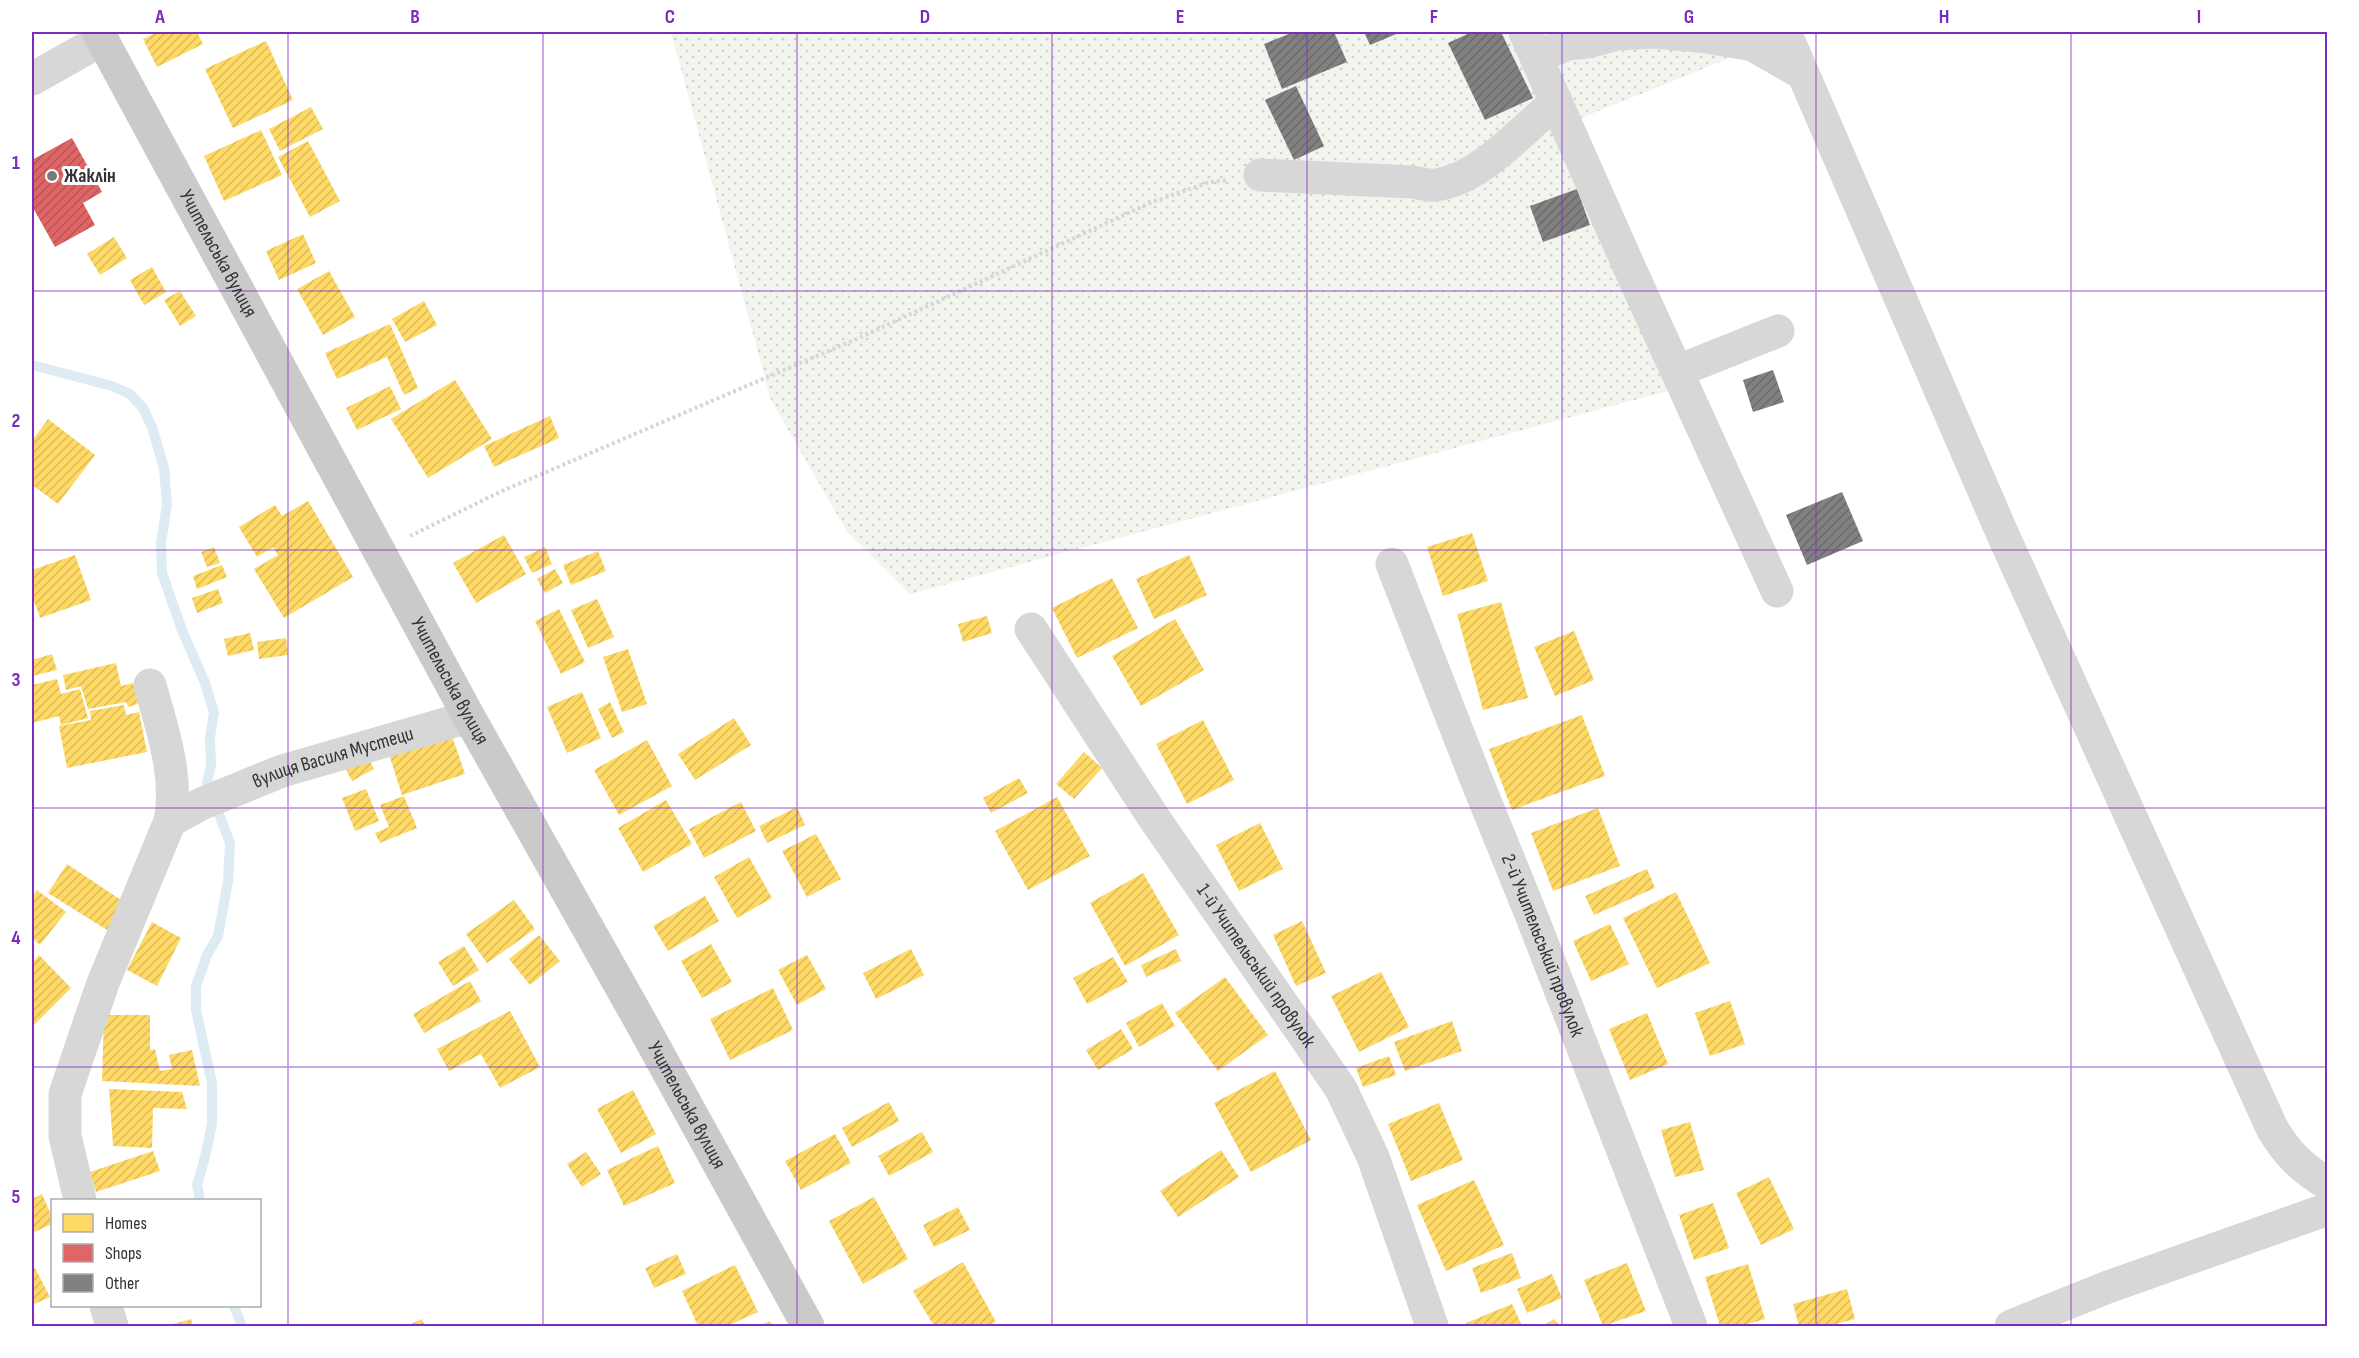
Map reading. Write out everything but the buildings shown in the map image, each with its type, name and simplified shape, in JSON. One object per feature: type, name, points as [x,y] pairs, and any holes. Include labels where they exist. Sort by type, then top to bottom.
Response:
[{"type":"main road","name":"Учительська вулиця","points":[[100,35],[469,717],[644,1027],[808,1326]]},
{"type":"street","points":[[1777,591],[1531,44],[1567,44],[1587,42],[1617,34],[1654,32],[1707,37],[1754,45],[1803,74]]},
{"type":"street","points":[[1785,32],[2003,536],[2272,1128],[2285,1150],[2307,1171],[2328,1184]]},
{"type":"street","points":[[32,79],[100,35]]},
{"type":"street","points":[[1260,175],[1413,182],[1434,186],[1478,167],[1501,151],[1556,102]]},
{"type":"street","points":[[1678,371],[1778,332]]},
{"type":"street","name":"2-й Учительський провулок","points":[[1392,564],[1690,1326]]},
{"type":"street","name":"1-й Учительський провулок","points":[[1031,629],[1154,818],[1341,1089],[1372,1156],[1432,1326]]},
{"type":"street","points":[[80,1199],[65,1136],[65,1094],[103,983],[170,821],[173,806],[172,777],[150,685]]},
{"type":"street","name":"вулиця Василя Мустеци","points":[[170,821],[211,800],[282,771],[469,717]]},
{"type":"street","points":[[2011,1326],[2108,1287],[2328,1209]]},
{"type":"street","points":[[107,1307],[112,1326]]},
{"type":"path","points":[[379,551],[502,491],[861,337],[1152,202],[1210,182],[1260,175]]},
{"type":"shaded area","points":[[671,32],[1794,32],[1564,125],[1668,391],[910,594],[847,532],[771,400]]},
{"type":"waterway","points":[[32,365],[112,386],[130,394],[143,408],[152,427],[164,468],[167,504],[161,543],[162,573],[182,630],[205,683],[214,713],[210,737],[211,765],[207,783],[230,843],[228,881],[218,936],[207,955],[196,986],[196,1010],[212,1083],[212,1124],[197,1185],[200,1199]]},
{"type":"waterway","points":[[234,1307],[242,1326]]},
{"type":"place","name":"Жаклін","points":[[52,176]]}]
